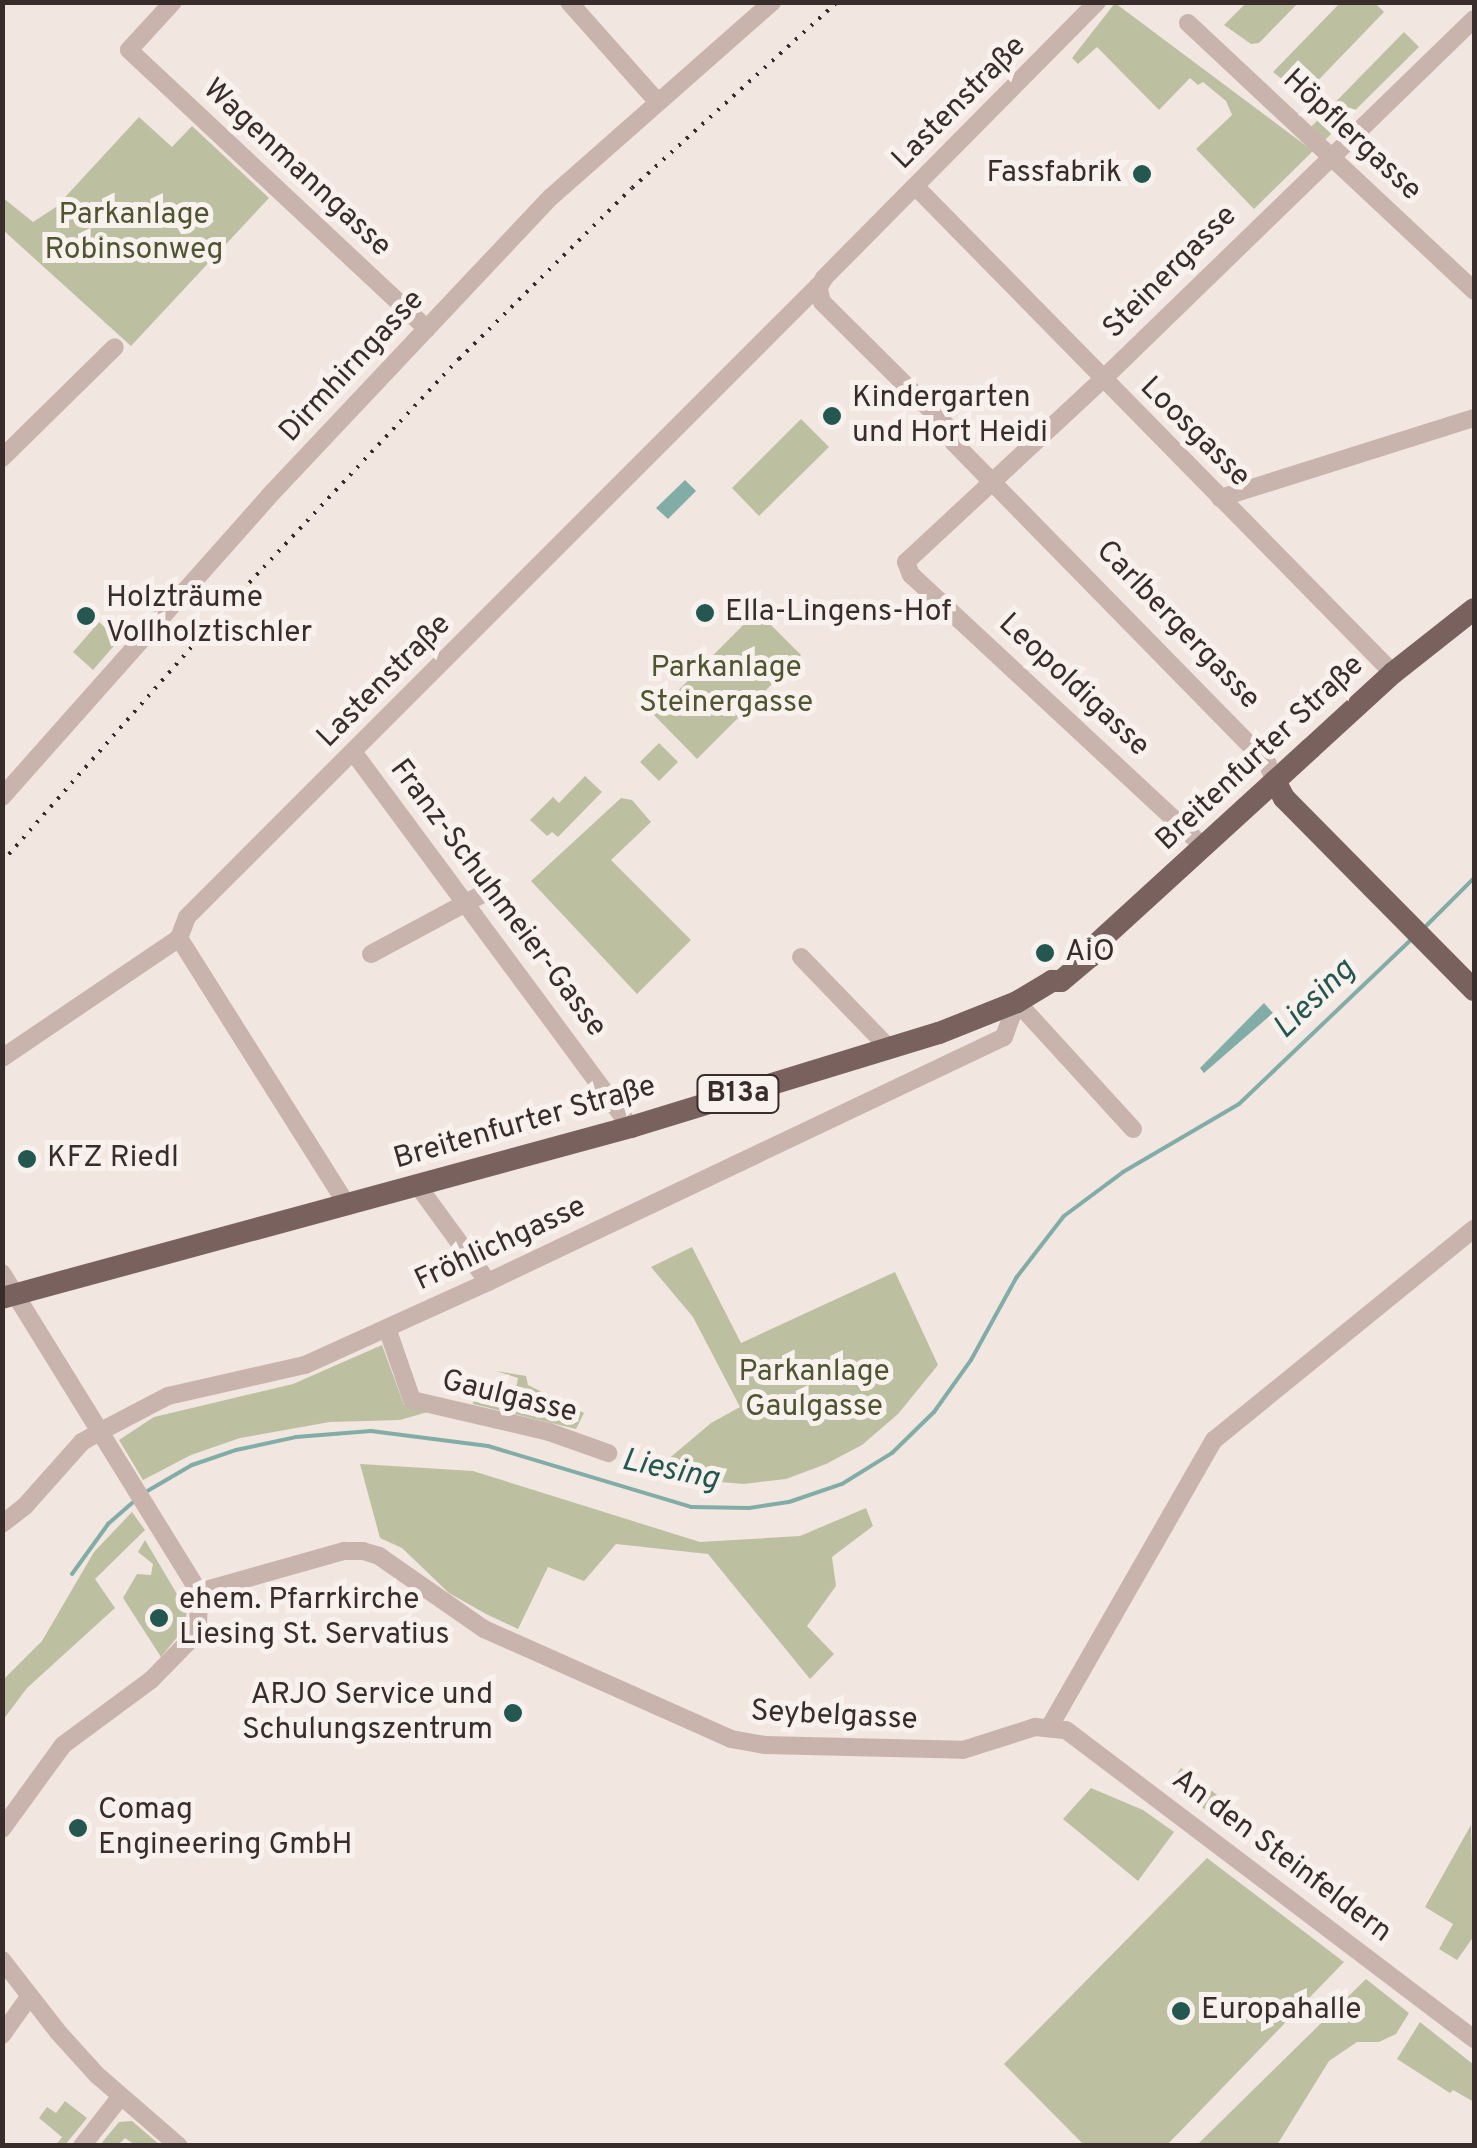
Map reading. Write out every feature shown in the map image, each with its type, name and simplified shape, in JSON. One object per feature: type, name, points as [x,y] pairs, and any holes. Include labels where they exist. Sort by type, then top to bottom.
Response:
[{"type":"main road","name":"Breitenfurter Straße","points":[[7,1300],[631,1127],[889,1048],[1018,1002],[1052,982],[1054,973],[1083,949],[1092,949],[1393,673],[1474,609]]},
{"type":"main road","name":"Carlbergergasse","points":[[1276,781],[1284,798],[1474,990]]},
{"type":"street","name":"Wagenmanngasse","points":[[173,2],[129,50],[426,328]]},
{"type":"street","points":[[569,2],[656,100]]},
{"type":"street","name":"Dirmhirngasse","points":[[2,797],[270,496],[551,197],[656,100],[772,2]]},
{"type":"street","name":"Lastenstraße","points":[[2,1058],[179,938],[187,917],[788,316],[806,304],[818,286],[1097,2]]},
{"type":"street","name":"Steinergasse","points":[[905,564],[960,511],[990,475],[1102,380],[1474,19]]},
{"type":"street","name":"Höpflergasse","points":[[1188,23],[1474,290]]},
{"type":"street","name":"Loosgasse","points":[[916,187],[1393,673]]},
{"type":"street","name":"Carlbergergasse","points":[[818,286],[822,302],[1260,756],[1276,781]]},
{"type":"street","points":[[2,458],[115,347]]},
{"type":"street","points":[[1220,498],[1474,418]]},
{"type":"street","name":"Leopoldigasse","points":[[905,564],[911,575],[1204,848]]},
{"type":"street","name":"Franz-Schuhmeier-Gasse","points":[[354,753],[631,1127]]},
{"type":"street","points":[[372,954],[490,890]]},
{"type":"street","points":[[179,938],[348,1206]]},
{"type":"street","points":[[801,957],[889,1048]]},
{"type":"street","points":[[1018,1002],[1133,1129]]},
{"type":"street","name":"Fröhlichgasse","points":[[2,1524],[25,1506],[82,1442],[101,1430],[168,1396],[305,1366],[488,1282],[1004,1037],[1018,1002]]},
{"type":"street","points":[[418,1186],[488,1282]]},
{"type":"street","points":[[1050,1726],[1214,1440],[1474,1228]]},
{"type":"street","points":[[2,1273],[7,1300],[101,1430],[199,1592],[198,1625],[190,1640],[151,1680],[63,1745],[2,1829]]},
{"type":"street","name":"Gaulgasse","points":[[387,1328],[412,1400],[531,1427],[608,1454]]},
{"type":"street","name":"Seybelgasse","points":[[199,1592],[344,1551],[363,1551],[379,1556],[484,1630],[731,1739],[765,1745],[963,1750],[1050,1726]]},
{"type":"street","name":"An den Steinfeldern","points":[[1050,1726],[1066,1730],[1474,2039]]},
{"type":"street","points":[[2,1960],[29,1997],[121,2096],[180,2146]]},
{"type":"street","points":[[2,2035],[29,1997]]},
{"type":"street","points":[[82,2146],[121,2096]]},
{"type":"green space","points":[[1246,2],[1298,3],[1259,43],[1251,44],[1224,25]]},
{"type":"green space","points":[[1115,3],[1313,151],[1254,209],[1196,149],[1232,115],[1226,101],[1203,82],[1198,85],[1190,78],[1159,110],[1097,47],[1078,64],[1072,58]]},
{"type":"green space","points":[[1340,3],[1375,3],[1384,12],[1305,94],[1298,92],[1273,72]]},
{"type":"green space","points":[[1404,32],[1419,47],[1325,140],[1311,127]]},
{"type":"green space","name":"Parkanlage Robinsonweg","points":[[139,117],[172,147],[192,126],[269,198],[131,346],[3,230],[2,197],[33,222],[56,207]]},
{"type":"green space","points":[[801,419],[829,447],[759,516],[732,488]]},
{"type":"green space","name":"Parkanlage Steinergasse","points":[[757,611],[801,655],[697,759],[654,715]]},
{"type":"green space","points":[[99,622],[119,640],[93,670],[73,652]]},
{"type":"green space","points":[[659,743],[678,762],[659,781],[640,762]]},
{"type":"green space","points":[[585,776],[602,792],[558,837],[552,832],[547,836],[530,820],[553,797],[559,803]]},
{"type":"green space","points":[[621,798],[632,800],[651,822],[611,860],[691,940],[637,994],[531,881]]},
{"type":"green space","name":"Parkanlage Gaulgasse","points":[[692,1247],[741,1343],[895,1272],[938,1365],[898,1414],[862,1445],[826,1464],[786,1479],[744,1484],[673,1478],[666,1461],[711,1423],[740,1407],[693,1317],[651,1267]]},
{"type":"green space","points":[[382,1345],[404,1405],[431,1411],[400,1420],[330,1422],[240,1438],[191,1455],[143,1480],[119,1440],[154,1417],[293,1384]]},
{"type":"green space","points":[[496,1371],[526,1376],[528,1385],[584,1413],[576,1429],[473,1404],[474,1399],[488,1399],[513,1404],[518,1378]]},
{"type":"green space","points":[[360,1464],[473,1471],[700,1542],[800,1536],[866,1508],[873,1526],[832,1557],[836,1586],[807,1626],[834,1654],[810,1679],[708,1554],[616,1544],[584,1581],[548,1567],[518,1629],[486,1614],[449,1593],[402,1548],[380,1538]]},
{"type":"green space","points":[[132,1512],[145,1530],[95,1579],[115,1608],[27,1688],[3,1720],[3,1680],[42,1641],[94,1552]]},
{"type":"green space","points":[[145,1540],[187,1611],[183,1630],[161,1657],[123,1598],[137,1574],[151,1575],[153,1564],[138,1552]]},
{"type":"green space","points":[[1181,1768],[1237,1810],[1225,1825],[1171,1783]]},
{"type":"green space","points":[[1091,1788],[1143,1810],[1174,1832],[1138,1881],[1063,1819]]},
{"type":"green space","points":[[1471,1825],[1474,1936],[1457,1960],[1439,1949],[1453,1924],[1425,1907]]},
{"type":"green space","name":"Europahalle","points":[[1207,1858],[1344,1962],[1167,2145],[1084,2145],[1004,2064]]},
{"type":"green space","points":[[1366,1979],[1409,2013],[1396,2034],[1379,2042],[1357,2042],[1329,2061],[1277,2145],[1197,2145]]},
{"type":"green space","points":[[1420,2022],[1474,2065],[1474,2102],[1453,2090],[1450,2093],[1397,2059]]},
{"type":"green space","points":[[65,2101],[87,2118],[65,2145],[56,2145],[62,2137],[39,2118],[47,2107],[56,2113]]},
{"type":"green space","points":[[132,2121],[160,2145],[135,2145],[125,2138],[118,2145],[100,2145],[119,2122]]},
{"type":"water","points":[[685,480],[696,491],[668,519],[656,508]]},
{"type":"water","points":[[1264,1003],[1273,1013],[1204,1073],[1200,1068]]},
{"type":"waterway","name":"Liesing","points":[[1424,928],[1474,878]]},
{"type":"waterway","name":"Liesing","points":[[144,1493],[192,1465],[236,1450],[296,1437],[371,1431],[488,1446],[691,1507],[749,1508],[789,1502],[842,1484],[892,1453],[934,1412],[971,1360],[1016,1278],[1064,1216],[1123,1172],[1239,1104],[1413,938]]},
{"type":"waterway","name":"Liesing","points":[[72,1574],[108,1524],[137,1499]]},
{"type":"railway","points":[[2,862],[235,598],[459,359],[632,188],[837,2]]},
{"type":"place","name":"Fassfabrik","points":[[1142,174]]},
{"type":"place","name":"Kindergarten und Hort Heidi","points":[[832,416]]},
{"type":"place","name":"Ella-Lingens-Hof","points":[[705,613]]},
{"type":"place","name":"Holzträume Vollholztischler","points":[[86,616]]},
{"type":"place","name":"AiO","points":[[1045,953]]},
{"type":"place","name":"KFZ Riedl","points":[[27,1159]]},
{"type":"place","name":"ehem. Pfarrkirche Liesing St. Servatius","points":[[159,1618]]},
{"type":"place","name":"ARJO Service und Schulungszentrum","points":[[513,1713]]},
{"type":"place","name":"Comag Engineering GmbH","points":[[78,1828]]},
{"type":"place","name":"Europahalle","points":[[1181,2011]]}]
